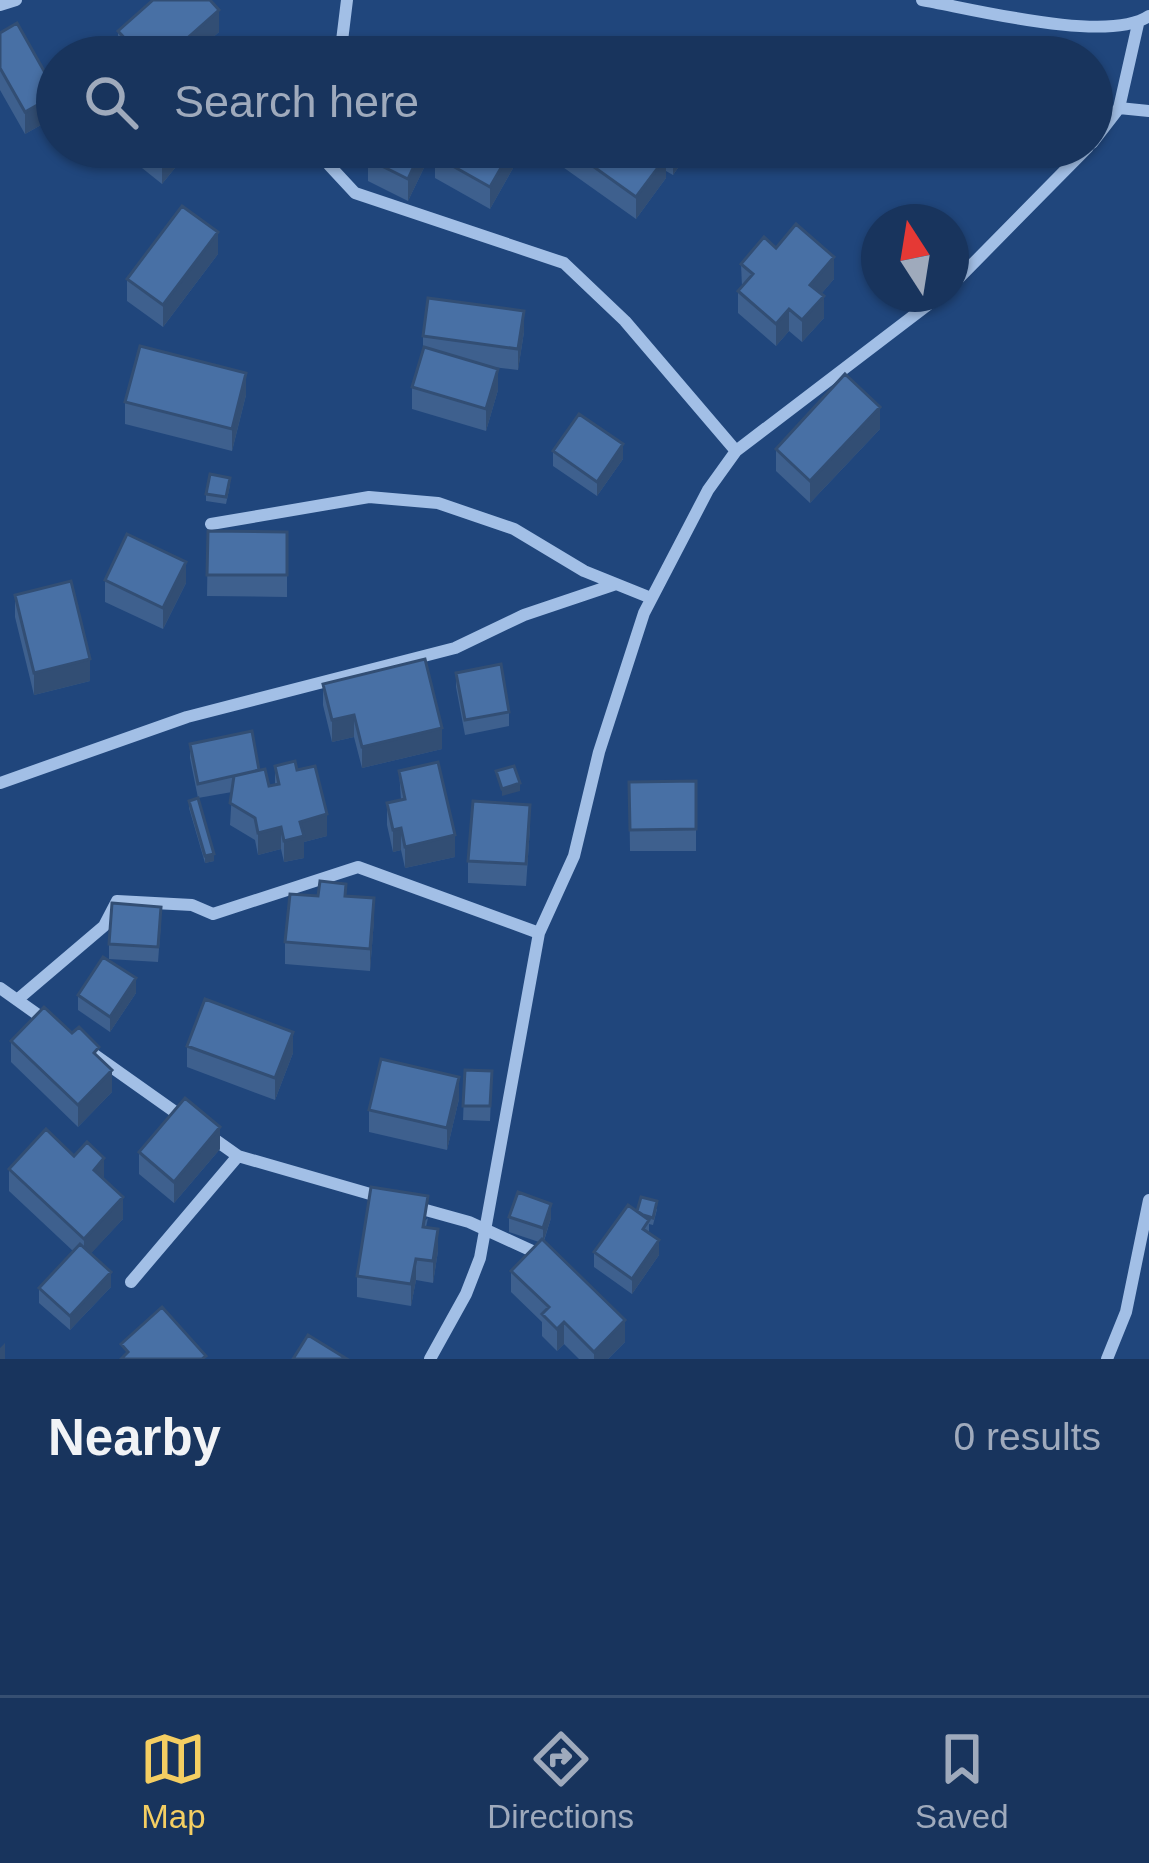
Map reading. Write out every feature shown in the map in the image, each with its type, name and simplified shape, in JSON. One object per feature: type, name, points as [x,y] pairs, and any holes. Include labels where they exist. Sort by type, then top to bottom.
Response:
[{"type":"street","points":[[0,5],[16,0]]},
{"type":"street","points":[[343,36],[347,0]]},
{"type":"street","points":[[922,0],[1060,25],[1143,20]]},
{"type":"street","points":[[1143,20],[1149,35]]},
{"type":"street","points":[[1113,116],[1143,20]]},
{"type":"street","points":[[1119,108],[1149,111]]},
{"type":"street","points":[[331,168],[355,193],[564,263],[625,320],[736,451]]},
{"type":"street","points":[[969,268],[1067,168]]},
{"type":"street","points":[[430,1359],[466,1294],[488,1229],[539,933],[574,856],[599,752],[651,598],[708,490],[736,451],[921,312]]},
{"type":"street","points":[[212,524],[369,497],[438,503],[514,530],[584,571],[651,598]]},
{"type":"street","points":[[0,783],[187,717],[455,648],[524,616],[616,584]]},
{"type":"street","points":[[16,1000],[104,926],[117,901],[191,905],[213,914],[358,867],[539,933]]},
{"type":"street","points":[[0,988],[53,1026]]},
{"type":"street","points":[[72,1039],[238,1156],[488,1229],[557,1263]]},
{"type":"street","points":[[131,1282],[238,1156]]},
{"type":"street","points":[[1108,1359],[1126,1312],[1149,1200]]},
{"type":"building","points":[[153,0],[210,0],[219,10],[190,36],[123,36],[118,31]]},
{"type":"building","points":[[17,23],[36,57],[36,106],[25,112],[0,68],[0,33]]},
{"type":"building","points":[[386,168],[413,168],[408,179]]},
{"type":"building","points":[[456,168],[501,168],[490,187]]},
{"type":"building","points":[[595,168],[658,168],[636,197]]},
{"type":"building","points":[[182,206],[218,232],[163,305],[127,279]]},
{"type":"building","points":[[796,224],[834,257],[810,285],[824,296],[802,320],[789,309],[776,324],[738,291],[753,274],[741,264],[764,237],[776,248]]},
{"type":"building","points":[[428,298],[524,311],[518,349],[423,336]]},
{"type":"building","points":[[140,346],[246,373],[232,429],[125,402]]},
{"type":"building","points":[[424,347],[498,369],[486,409],[412,387]]},
{"type":"building","points":[[845,374],[880,407],[810,481],[776,449]]},
{"type":"building","points":[[579,414],[623,444],[597,482],[553,451]]},
{"type":"building","points":[[210,474],[230,478],[226,497],[206,494]]},
{"type":"building","points":[[208,531],[287,532],[287,575],[207,575]]},
{"type":"building","points":[[127,534],[186,562],[163,608],[105,580]]},
{"type":"building","points":[[71,581],[90,659],[34,673],[15,595]]},
{"type":"building","points":[[425,659],[442,728],[362,747],[354,715],[332,720],[323,684]]},
{"type":"building","points":[[501,664],[509,712],[465,720],[456,673]]},
{"type":"building","points":[[252,731],[259,770],[198,784],[190,744]]},
{"type":"building","points":[[295,761],[297,770],[315,766],[327,814],[300,822],[304,836],[284,841],[281,827],[258,833],[255,818],[230,803],[234,776],[265,769],[269,786],[279,784],[275,766]]},
{"type":"building","points":[[438,762],[455,835],[405,847],[401,828],[393,830],[387,803],[405,799],[399,771]]},
{"type":"building","points":[[514,766],[520,783],[502,789],[496,771]]},
{"type":"building","points":[[696,781],[696,829],[630,830],[629,782]]},
{"type":"building","points":[[198,798],[214,854],[205,856],[189,801]]},
{"type":"building","points":[[473,801],[530,805],[526,864],[468,861]]},
{"type":"building","points":[[320,881],[346,884],[345,896],[374,898],[370,949],[285,942],[290,894],[318,896]]},
{"type":"building","points":[[112,903],[161,907],[158,947],[109,944]]},
{"type":"building","points":[[103,957],[136,978],[110,1017],[78,995]]},
{"type":"building","points":[[205,999],[293,1032],[275,1078],[187,1046]]},
{"type":"building","points":[[44,1007],[72,1033],[79,1027],[99,1047],[94,1053],[112,1070],[78,1105],[11,1041]]},
{"type":"building","points":[[381,1059],[459,1077],[447,1128],[369,1110]]},
{"type":"building","points":[[465,1070],[492,1071],[490,1106],[463,1106]]},
{"type":"building","points":[[185,1098],[220,1127],[174,1182],[139,1152]]},
{"type":"building","points":[[46,1129],[74,1156],[87,1142],[104,1158],[94,1170],[123,1197],[84,1239],[9,1169]]},
{"type":"building","points":[[371,1187],[428,1196],[423,1227],[438,1229],[433,1261],[416,1259],[411,1284],[357,1276]]},
{"type":"building","points":[[518,1192],[551,1204],[543,1228],[509,1217]]},
{"type":"building","points":[[641,1197],[657,1201],[653,1218],[637,1211]]},
{"type":"building","points":[[628,1205],[649,1220],[643,1229],[659,1240],[632,1279],[594,1252]]},
{"type":"building","points":[[542,1239],[625,1320],[594,1352],[564,1322],[557,1329],[542,1314],[549,1307],[511,1271]]},
{"type":"building","points":[[80,1244],[111,1272],[70,1316],[39,1288]]},
{"type":"building","points":[[162,1307],[206,1356],[121,1359],[128,1352],[121,1344]]},
{"type":"building","points":[[308,1335],[347,1359],[293,1359]]}]
